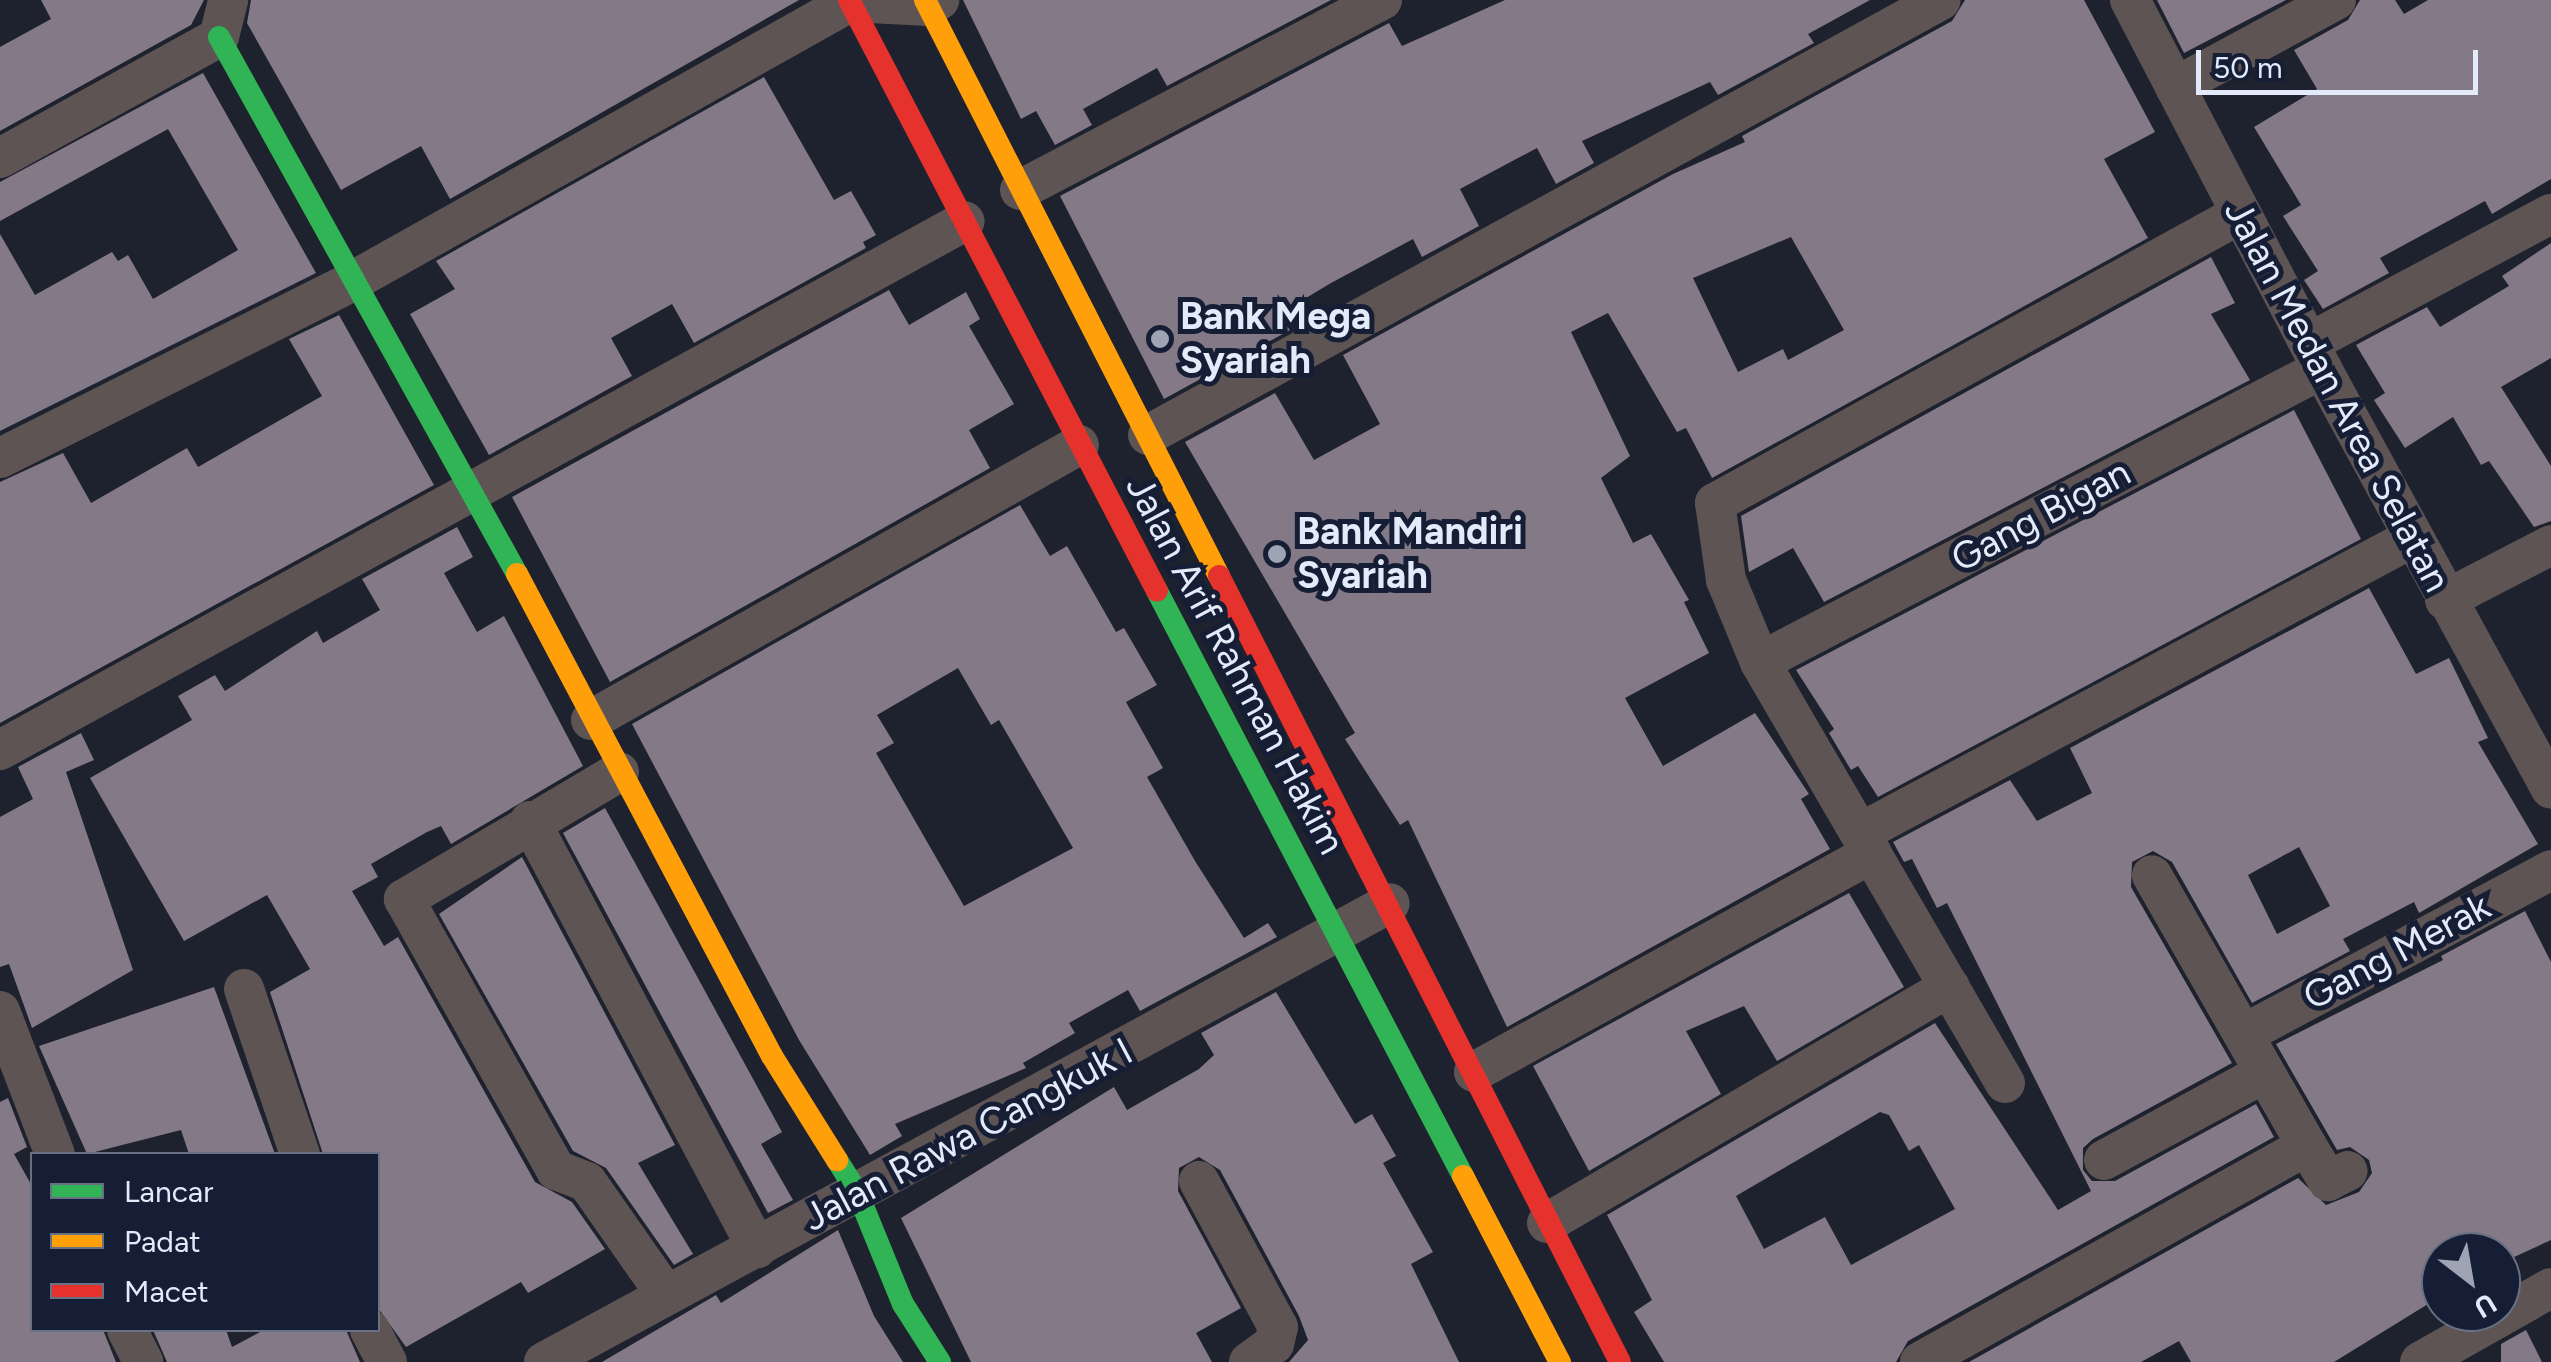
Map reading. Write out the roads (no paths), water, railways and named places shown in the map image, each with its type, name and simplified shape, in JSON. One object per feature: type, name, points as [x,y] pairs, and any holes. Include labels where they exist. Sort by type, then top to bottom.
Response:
[{"type":"main road","name":"Jalan Arif Rahman Hakim","points":[[850,1],[1560,1362]]},
{"type":"main road","name":"Jalan Arif Rahman Hakim","points":[[931,2],[1020,190],[1390,903],[1620,1362]]},
{"type":"main road","points":[[224,18],[353,281],[474,492],[591,720],[772,1056],[858,1194],[903,1304],[940,1362]]},
{"type":"street","points":[[1020,190],[1382,0]]},
{"type":"street","points":[[1148,434],[1941,0]]},
{"type":"street","name":"Jalan Medan Area Selatan","points":[[2130,0],[2445,600],[2551,788]]},
{"type":"street","points":[[2175,87],[2336,0]]},
{"type":"street","points":[[0,458],[353,281],[850,1],[931,2]]},
{"type":"street","points":[[0,158],[224,18]]},
{"type":"street","points":[[2005,1084],[1760,662],[1726,580],[1714,503],[2240,214]]},
{"type":"street","name":"Gang Bigan","points":[[1760,662],[2315,356],[2551,214]]},
{"type":"street","points":[[0,750],[966,221]]},
{"type":"street","points":[[591,720],[1079,444]]},
{"type":"street","points":[[1474,1072],[1866,843],[2412,538]]},
{"type":"street","points":[[2445,600],[2551,545]]},
{"type":"street","points":[[619,772],[530,821],[404,899],[556,1170],[587,1182],[666,1295]]},
{"type":"street","points":[[530,821],[756,1248]]},
{"type":"street","name":"Gang Merak","points":[[2244,1034],[2551,870]]},
{"type":"street","points":[[2152,875],[2328,1181],[2348,1171]]},
{"type":"street","name":"Jalan Rawa Cangkuk I","points":[[544,1362],[594,1350],[666,1295],[1339,936],[1390,903]]},
{"type":"street","points":[[1547,1223],[1950,987]]},
{"type":"street","points":[[244,989],[299,1152]]},
{"type":"street","points":[[0,1011],[54,1152]]},
{"type":"street","points":[[2104,1160],[2264,1073]]},
{"type":"street","points":[[1920,1362],[2307,1146]]},
{"type":"street","points":[[1200,1181],[1278,1327],[1274,1344],[1249,1362]]},
{"type":"street","points":[[2420,1362],[2551,1288]]},
{"type":"street","points":[[129,1332],[142,1362]]},
{"type":"street","points":[[371,1332],[386,1362]]},
{"type":"place","name":"Bank Mega Syariah","points":[[1160,339]]},
{"type":"place","name":"Bank Mandiri Syariah","points":[[1277,554]]}]
